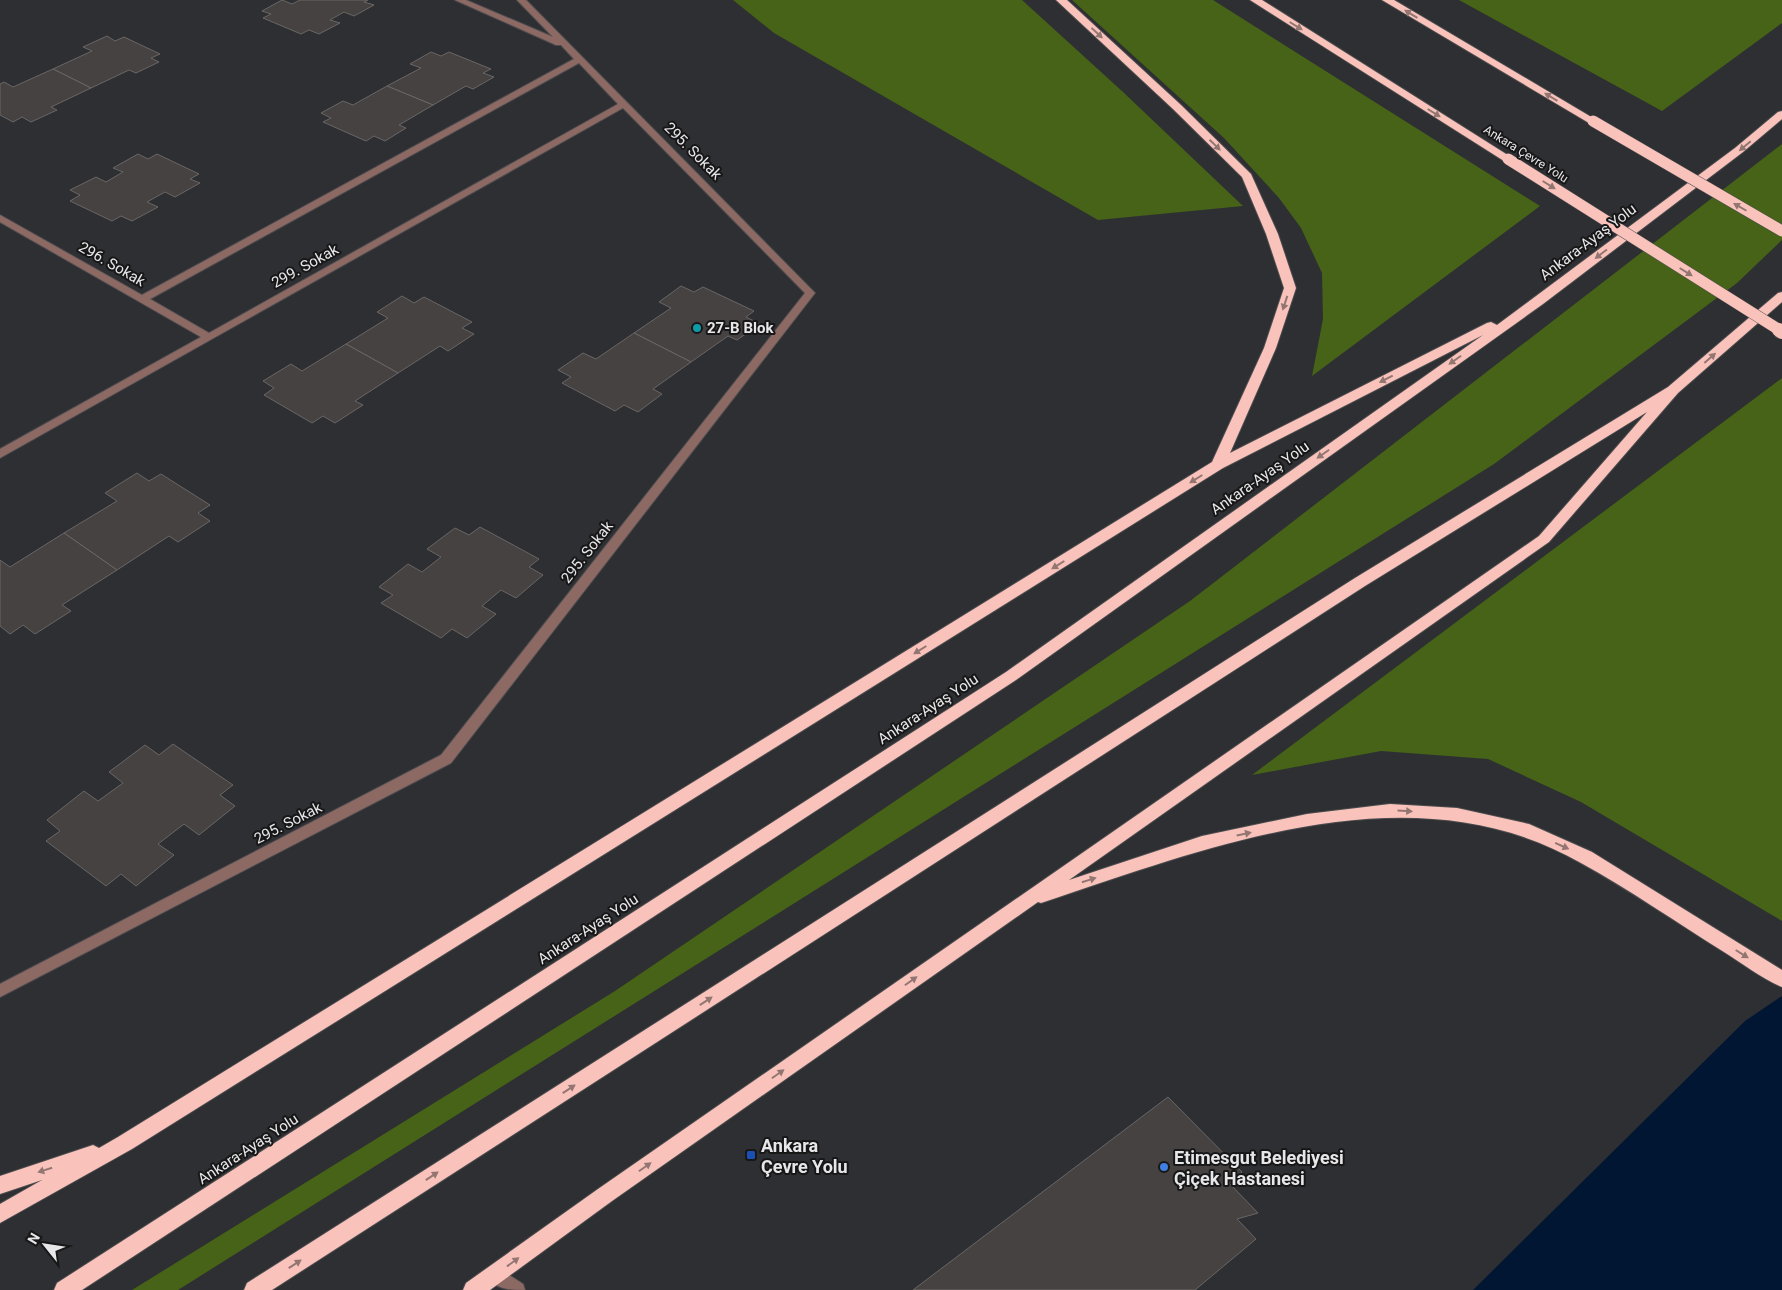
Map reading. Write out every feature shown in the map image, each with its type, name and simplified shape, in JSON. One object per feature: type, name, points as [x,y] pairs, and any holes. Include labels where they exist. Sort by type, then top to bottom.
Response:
[{"type":"highway","points":[[1061,0],[1177,107],[1247,176],[1275,243],[1290,288],[1270,348],[1218,465]]},
{"type":"highway","name":"Ankara Çevre Yolu","points":[[1255,0],[1782,332]]},
{"type":"highway","points":[[1387,0],[1782,231]]},
{"type":"highway","name":"Ankara-Ayaş Yolu","points":[[64,1290],[1011,676],[1539,301],[1739,150],[1782,114]]},
{"type":"highway","points":[[473,1290],[604,1195],[1544,539],[1673,390],[1782,296]]},
{"type":"highway","points":[[0,1214],[125,1144],[1218,465],[1539,301]]},
{"type":"highway","points":[[254,1290],[1360,582],[1673,390]]},
{"type":"highway","points":[[1026,901],[1202,843],[1307,820],[1390,810],[1456,814],[1523,829],[1586,857],[1782,980]]},
{"type":"highway","points":[[0,1185],[125,1144]]},
{"type":"street","points":[[459,0],[566,46]]},
{"type":"street","name":"295. Sokak","points":[[0,991],[446,760],[810,293],[521,0]]},
{"type":"street","points":[[142,299],[580,60]]},
{"type":"street","name":"299. Sokak","points":[[0,454],[624,104]]},
{"type":"street","name":"296. Sokak","points":[[0,218],[209,337]]},
{"type":"street","points":[[496,1274],[517,1290]]},
{"type":"green space","points":[[733,0],[1022,0],[1123,92],[1243,206],[1098,220],[774,33]]},
{"type":"green space","points":[[1072,0],[1213,0],[1540,206],[1312,376],[1323,319],[1322,273],[1301,228],[1279,198],[1224,138]]},
{"type":"green space","points":[[1459,0],[1782,0],[1782,23],[1662,111]]},
{"type":"green space","points":[[1782,144],[1782,240],[1737,283],[1494,464],[178,1290],[132,1290],[615,991],[1190,601]]},
{"type":"green space","points":[[1782,378],[1782,921],[1581,802],[1488,759],[1381,751],[1252,775]]},
{"type":"water","points":[[1782,996],[1782,1290],[1473,1290],[1745,1021]]},
{"type":"building","points":[[282,0],[292,4],[300,0],[368,0],[364,2],[374,5],[354,16],[344,12],[330,20],[340,23],[319,34],[309,30],[301,34],[263,18],[271,14],[262,11]]},
{"type":"building","points":[[107,36],[115,41],[124,37],[160,54],[151,58],[159,62],[136,73],[129,70],[91,88],[53,69],[92,51],[83,47]]},
{"type":"building","points":[[431,52],[441,56],[449,52],[491,69],[483,73],[494,77],[473,89],[466,86],[433,105],[387,86],[421,68],[410,64]]},
{"type":"building","points":[[53,69],[91,88],[51,107],[57,110],[31,122],[22,117],[13,122],[0,115],[0,84],[4,82],[13,87]]},
{"type":"building","points":[[387,86],[433,105],[399,125],[406,128],[385,141],[374,136],[366,141],[323,122],[331,118],[321,113],[343,101],[353,105]]},
{"type":"building","points":[[138,154],[148,159],[157,154],[199,174],[190,179],[200,183],[175,197],[165,192],[147,202],[158,207],[132,221],[121,216],[112,221],[70,201],[80,195],[70,190],[96,177],[106,182],[123,172],[113,168]]},
{"type":"building","name":"27-B Blok","points":[[681,286],[694,292],[703,287],[754,311],[746,317],[760,324],[737,340],[728,336],[691,362],[634,333],[671,308],[659,302]]},
{"type":"building","points":[[402,296],[414,303],[424,297],[472,322],[462,328],[474,334],[448,351],[440,346],[398,373],[346,344],[388,318],[377,312]]},
{"type":"building","points":[[634,333],[691,362],[653,389],[662,394],[638,412],[624,405],[615,411],[562,383],[571,377],[558,370],[583,353],[596,359]]},
{"type":"building","points":[[346,344],[398,373],[355,401],[363,405],[335,423],[323,416],[312,423],[264,395],[274,388],[263,381],[291,364],[302,371]]},
{"type":"building","points":[[137,473],[149,481],[161,474],[210,505],[198,513],[210,521],[178,542],[169,536],[117,570],[64,533],[117,501],[105,493]]},
{"type":"building","points":[[480,527],[539,559],[529,567],[543,575],[516,598],[501,590],[482,606],[496,614],[467,638],[452,629],[441,638],[381,603],[393,595],[379,587],[408,564],[422,572],[441,557],[427,549],[455,528],[469,535]]},
{"type":"building","points":[[64,533],[117,570],[62,605],[71,611],[35,634],[23,625],[10,634],[0,626],[0,560],[10,567]]},
{"type":"building","points":[[173,744],[233,785],[220,795],[235,806],[199,835],[184,824],[158,844],[174,855],[136,886],[121,874],[106,886],[46,841],[60,831],[47,820],[84,791],[98,801],[123,783],[109,772],[145,745],[159,755]]},
{"type":"building","points":[[1168,1097],[1242,1172],[1229,1183],[1258,1213],[1237,1219],[1256,1239],[1195,1290],[913,1290]]},
{"type":"place","name":"27-B Blok","points":[[697,328]]},
{"type":"place","name":"Ankara Çevre Yolu","points":[[751,1155]]},
{"type":"place","name":"Etimesgut Belediyesi Çiçek Hastanesi","points":[[1164,1167]]}]
